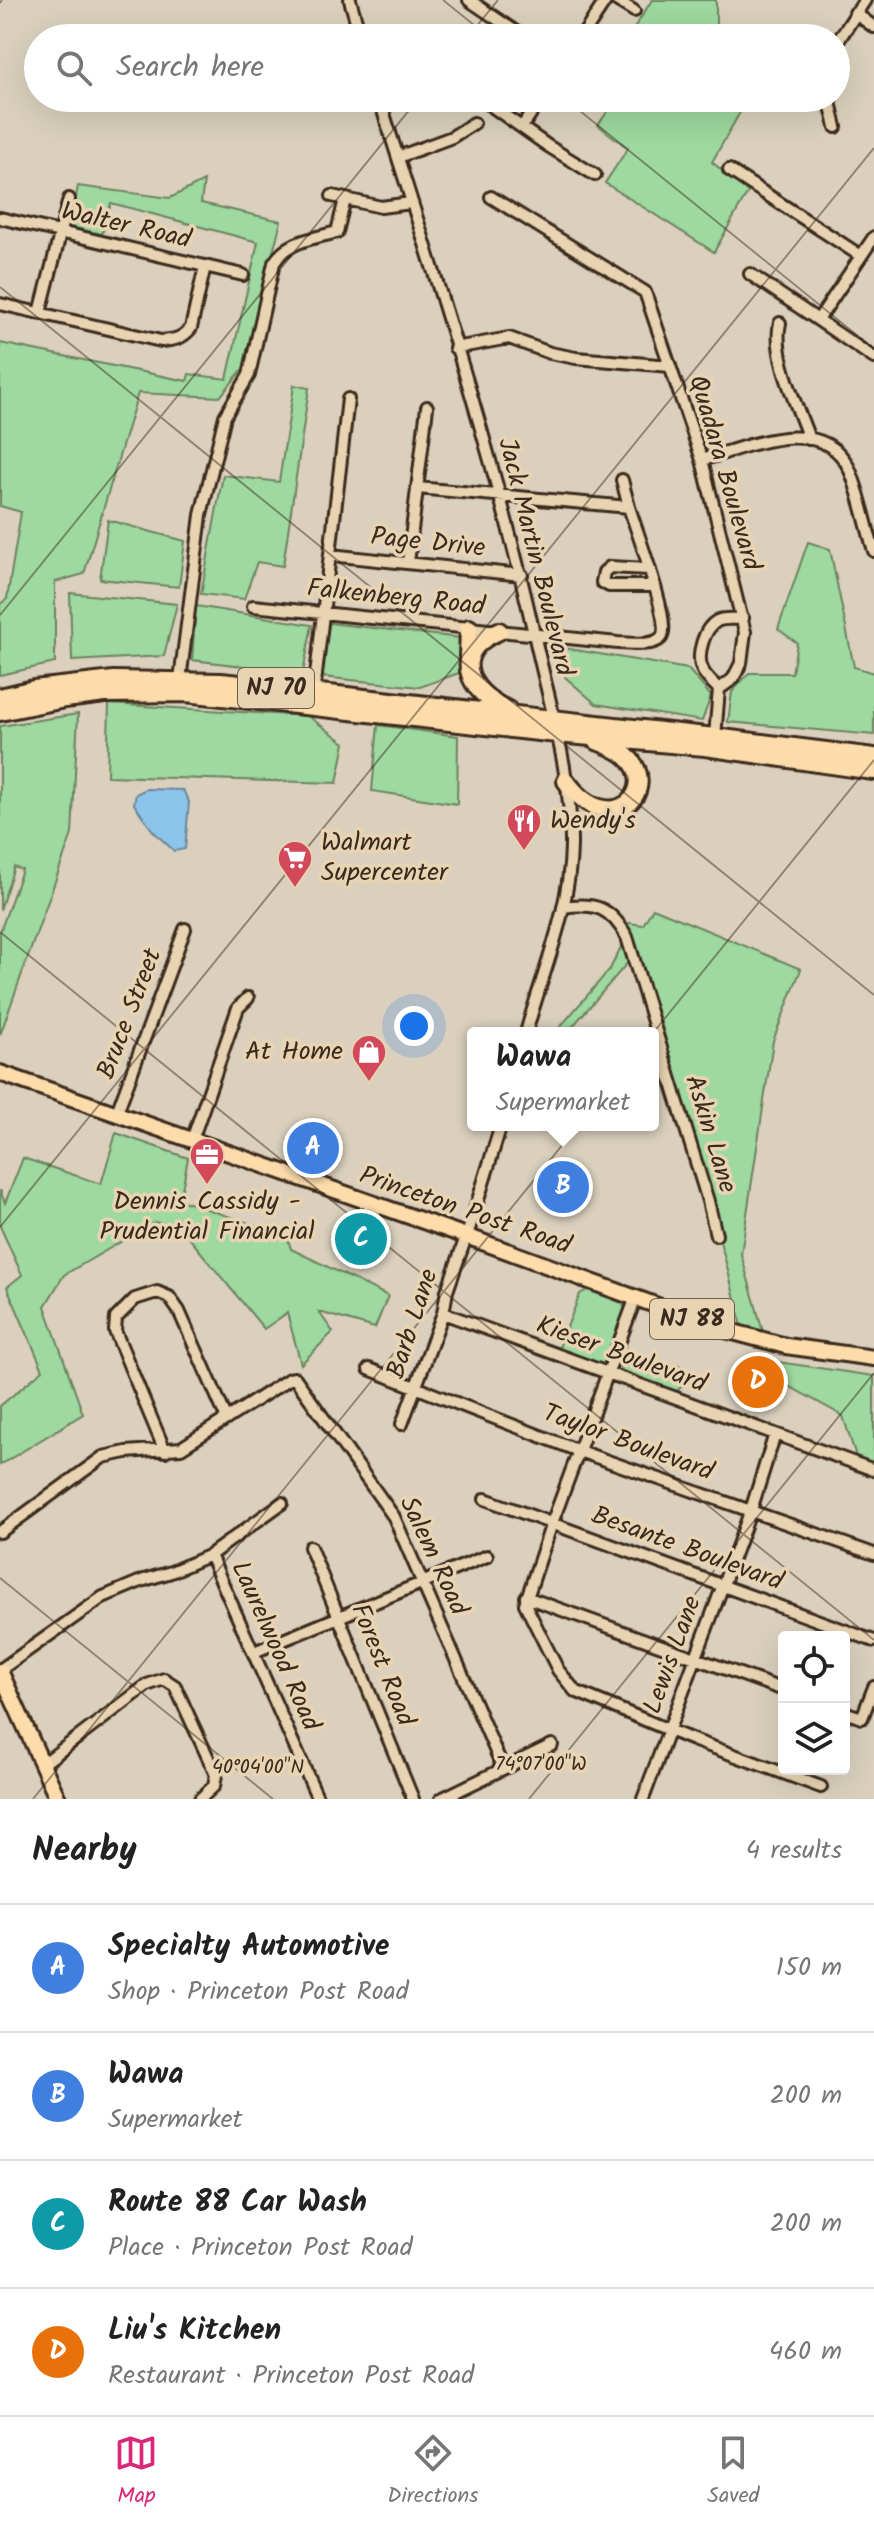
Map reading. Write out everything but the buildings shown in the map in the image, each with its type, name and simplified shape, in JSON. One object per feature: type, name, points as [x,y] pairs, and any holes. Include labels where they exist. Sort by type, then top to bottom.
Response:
[{"type":"highway","points":[[469,628],[467,663],[477,690],[491,703],[520,715]]},
{"type":"highway","points":[[467,663],[472,650],[499,631]]},
{"type":"highway","name":"NJ 70","points":[[0,697],[34,689],[114,680],[221,682],[520,715],[585,736],[705,747],[874,771]]},
{"type":"highway","name":"NJ 70","points":[[0,712],[105,694],[186,693],[555,727],[715,737],[874,757]]},
{"type":"highway","points":[[566,781],[578,798],[608,810],[621,807],[636,794],[637,776],[627,757],[585,736]]},
{"type":"main road","name":"Princeton Post Road","points":[[0,1073],[718,1328],[761,1341],[874,1358]]},
{"type":"main road","points":[[0,1671],[58,1799]]},
{"type":"street","points":[[350,0],[357,24]]},
{"type":"street","points":[[469,0],[504,24]]},
{"type":"street","points":[[590,24],[606,0]]},
{"type":"street","points":[[616,0],[634,11]]},
{"type":"street","points":[[848,24],[865,0]]},
{"type":"street","points":[[855,13],[874,27]]},
{"type":"street","name":"Jack Martin Boulevard","points":[[384,112],[522,575],[566,781],[571,846],[569,881],[557,933],[528,1027]]},
{"type":"street","points":[[500,112],[595,175]]},
{"type":"street","points":[[522,127],[532,112]]},
{"type":"street","points":[[832,112],[836,127]]},
{"type":"street","points":[[398,157],[452,137],[474,123]]},
{"type":"street","points":[[729,170],[861,256]]},
{"type":"street","points":[[332,196],[381,207],[411,203]]},
{"type":"street","points":[[491,197],[645,292],[670,366]]},
{"type":"street","points":[[40,313],[69,199]]},
{"type":"street","points":[[180,680],[201,515],[225,416],[249,375],[274,263],[279,253],[295,242],[337,232],[345,199]]},
{"type":"street","name":"Walter Road","points":[[0,218],[243,275]]},
{"type":"street","points":[[818,320],[874,237]]},
{"type":"street","points":[[0,304],[161,341],[174,340],[186,335],[191,328],[205,266]]},
{"type":"street","points":[[750,274],[874,358]]},
{"type":"street","points":[[780,323],[779,344],[783,364],[809,439]]},
{"type":"street","name":"Quadara Boulevard","points":[[455,348],[509,338],[550,353],[576,358],[670,366],[702,460],[743,618],[745,632],[741,663],[733,679],[719,689]]},
{"type":"street","points":[[314,692],[348,399]]},
{"type":"street","points":[[408,563],[427,407]]},
{"type":"street","points":[[702,460],[778,438],[809,439],[825,444],[849,467],[874,551]]},
{"type":"street","points":[[622,480],[654,586],[609,586],[602,582],[604,572],[610,567],[648,569]]},
{"type":"street","points":[[417,488],[629,507]]},
{"type":"street","name":"Page Drive","points":[[330,555],[522,575]]},
{"type":"street","name":"Falkenberg Road","points":[[253,606],[618,643],[658,641],[665,630],[654,586]]},
{"type":"street","points":[[715,737],[719,689],[702,671],[699,658],[706,632],[713,623],[722,618],[743,618]]},
{"type":"street","name":"Askin Lane","points":[[563,907],[593,906],[616,917],[627,937],[654,1027]]},
{"type":"street","name":"Bruce Street","points":[[116,1115],[185,929]]},
{"type":"street","points":[[192,1140],[238,1008],[248,998]]},
{"type":"street","name":"Askin Lane","points":[[659,1043],[716,1235]]},
{"type":"street","points":[[659,1054],[661,1050]]},
{"type":"street","points":[[466,1236],[499,1131]]},
{"type":"street","name":"Barb Lane","points":[[402,1424],[443,1313],[447,1291],[466,1236]]},
{"type":"street","points":[[0,1532],[103,1457],[126,1452],[165,1451],[191,1444],[227,1419],[174,1304],[169,1297],[157,1292],[135,1299],[116,1318],[115,1331],[165,1451]]},
{"type":"street","points":[[636,1297],[526,1597],[528,1612],[562,1677],[575,1691],[669,1731],[821,1787]]},
{"type":"street","name":"Kieser Boulevard","points":[[443,1313],[874,1470]]},
{"type":"street","name":"Taylor Boulevard","points":[[369,1369],[579,1451],[874,1554]]},
{"type":"street","name":"Salem Road","points":[[227,1419],[295,1378],[390,1509],[503,1768]]},
{"type":"street","name":"Lewis Lane","points":[[643,1799],[751,1510],[775,1434]]},
{"type":"street","name":"Besante Boulevard","points":[[485,1499],[874,1641]]},
{"type":"street","points":[[0,1671],[103,1597],[210,1555],[282,1503]]},
{"type":"street","name":"Forest Road","points":[[310,1547],[413,1799]]},
{"type":"street","name":"Laurelwood Road","points":[[210,1555],[318,1799]]},
{"type":"street","points":[[254,1652],[487,1556]]},
{"type":"street","points":[[526,1597],[778,1688]]},
{"type":"street","points":[[43,1764],[147,1685],[164,1679],[175,1686],[216,1775],[214,1786],[200,1799]]},
{"type":"street","points":[[850,1714],[862,1718],[874,1687]]},
{"type":"street","points":[[441,1799],[552,1745]]},
{"type":"green space","points":[[652,0],[716,0],[716,24],[637,24]]},
{"type":"green space","points":[[607,112],[740,112],[712,162],[748,192],[714,252],[605,183],[628,148],[598,125]]},
{"type":"green space","points":[[204,181],[201,203],[281,221],[243,369],[220,397],[138,393],[84,574],[55,582],[55,663],[0,675],[0,604],[7,599],[21,512],[0,506],[0,343],[187,381],[189,374],[227,379],[258,242],[111,203],[102,234],[70,227],[78,186],[170,198]]},
{"type":"green space","points":[[294,385],[309,388],[283,566],[257,562],[244,599],[201,594],[223,475],[279,482]]},
{"type":"green space","points":[[108,520],[185,541],[179,587],[100,579]]},
{"type":"green space","points":[[808,542],[830,549],[854,667],[874,673],[874,735],[728,722],[732,692],[749,673],[792,673],[797,643],[778,629]]},
{"type":"green space","points":[[70,593],[177,604],[164,656],[72,661]]},
{"type":"green space","points":[[196,606],[312,625],[303,673],[192,660]]},
{"type":"green space","points":[[329,623],[461,638],[459,673],[420,687],[322,677]]},
{"type":"green space","points":[[558,647],[688,669],[711,696],[702,721],[596,704],[565,677]]},
{"type":"green space","points":[[109,704],[308,716],[345,743],[337,783],[107,776]]},
{"type":"green space","points":[[78,714],[72,834],[0,1035],[0,932],[22,870],[14,867],[0,910],[0,726]]},
{"type":"green space","points":[[378,725],[458,736],[457,804],[372,791]]},
{"type":"green space","points":[[653,908],[801,969],[773,1041],[741,1254],[764,1335],[742,1327],[659,1027],[635,954],[572,1027],[560,1027],[610,969],[628,933],[622,922],[643,925]]},
{"type":"green space","points":[[116,1133],[188,1158],[180,1200],[287,1236],[291,1249],[388,1296],[375,1328],[319,1312],[333,1332],[301,1364],[287,1313],[264,1329],[181,1228],[155,1222],[64,1275],[45,1306],[83,1414],[0,1465],[0,1406],[43,1370],[7,1287],[22,1275],[0,1226],[0,1190],[5,1203],[23,1158],[101,1184]]},
{"type":"green space","points":[[589,1289],[622,1303],[627,1312],[608,1363],[602,1366],[558,1350],[580,1294]]},
{"type":"green space","points":[[625,1351],[673,1369],[679,1365],[688,1375],[686,1382],[676,1392],[624,1374],[620,1367]]},
{"type":"green space","points":[[771,1361],[874,1376],[874,1472],[859,1466],[843,1416],[787,1385]]},
{"type":"water","points":[[146,789],[183,790],[189,802],[185,849],[174,851],[153,831],[134,804],[136,794]]},
{"type":"place","name":"Wendy's","points":[[524,852]]},
{"type":"place","name":"Walmart Supercenter","points":[[295,889]]},
{"type":"place","name":"At Home","points":[[369,1083]]},
{"type":"place","name":"Specialty Automotive","points":[[313,1148]]},
{"type":"place","name":"Dennis Cassidy - Prudential Financial","points":[[207,1186]]},
{"type":"place","name":"Wawa","points":[[563,1187]]},
{"type":"place","name":"Route 88 Car Wash","points":[[361,1239]]},
{"type":"place","name":"Liu's Kitchen","points":[[758,1382]]}]
